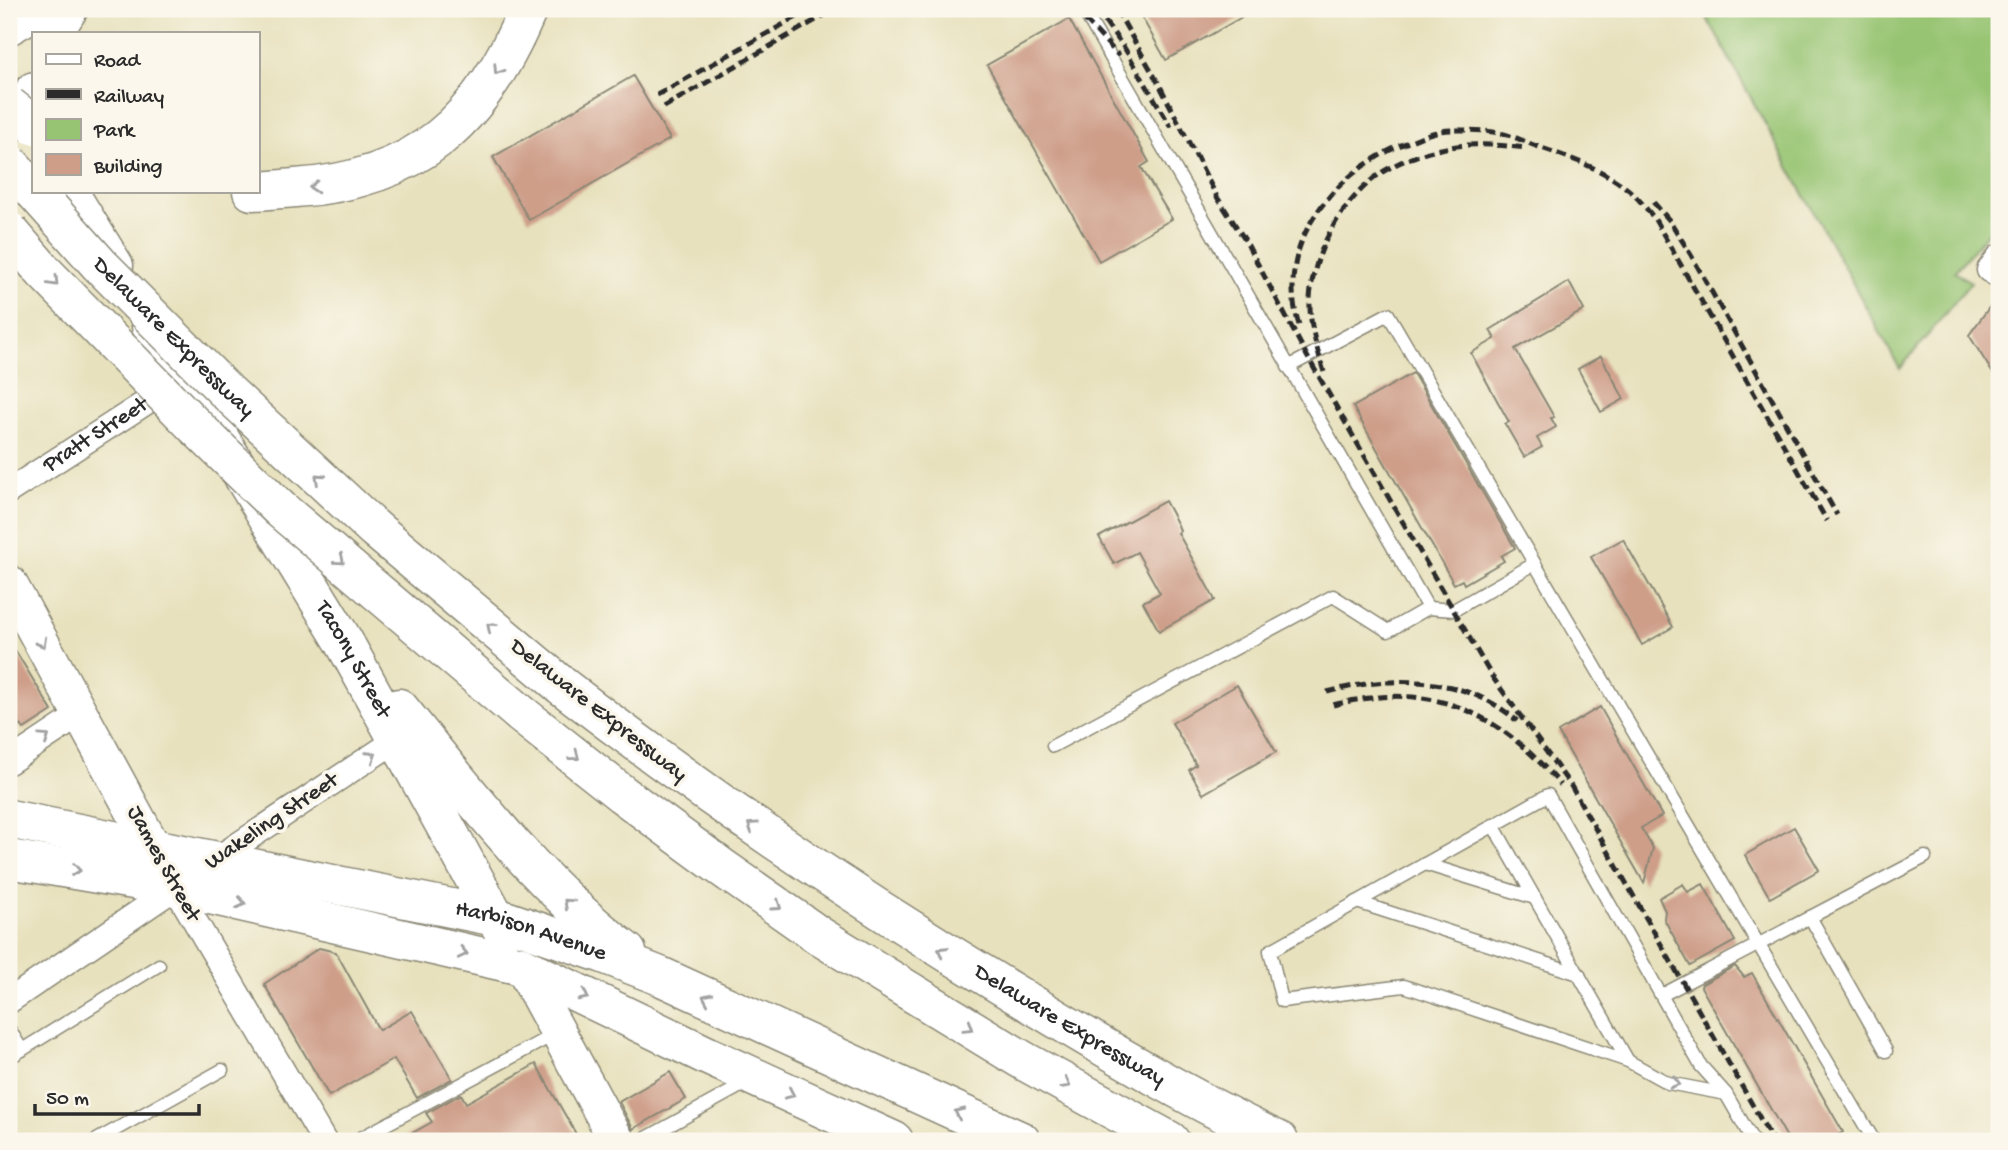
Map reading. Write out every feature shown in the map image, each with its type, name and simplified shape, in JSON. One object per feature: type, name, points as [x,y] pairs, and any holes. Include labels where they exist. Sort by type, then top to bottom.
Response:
[{"type":"main road","points":[[9,27],[40,9]]},
{"type":"main road","points":[[56,32],[70,9]]},
{"type":"main road","points":[[259,191],[326,186],[381,173],[419,153],[456,125],[485,90],[508,54],[528,9]]},
{"type":"main road","points":[[9,94],[32,132]]},
{"type":"main road","points":[[9,106],[32,124]]},
{"type":"main road","name":"Delaware Expressway","points":[[9,163],[32,189]]},
{"type":"main road","name":"Delaware Expressway","points":[[35,192],[99,264],[227,392],[375,529],[562,687],[698,788],[903,927],[1127,1062],[1279,1141]]},
{"type":"main road","name":"Tacony Street","points":[[69,192],[343,640],[617,1141]]},
{"type":"main road","name":"Delaware Expressway","points":[[9,231],[44,272],[280,509],[521,714],[622,794],[821,937],[1024,1061],[1170,1141]]},
{"type":"main road","name":"James Street","points":[[9,583],[175,887]]},
{"type":"main road","points":[[343,640],[507,840],[557,893],[599,931],[660,976]]},
{"type":"main road","name":"Harbison Avenue","points":[[9,819],[496,917],[660,976],[1021,1141]]},
{"type":"main road","name":"Harbison Avenue","points":[[9,859],[175,887],[522,966],[881,1137]]},
{"type":"street","name":"Pratt Street","points":[[9,491],[184,378]]},
{"type":"street","points":[[9,762],[81,714]]},
{"type":"street","name":"Wakeling Street","points":[[9,1001],[213,861],[398,739]]},
{"type":"street","name":"James Street","points":[[175,887],[324,1141]]},
{"type":"lane","points":[[1083,9],[1428,608]]},
{"type":"lane","points":[[1289,367],[1388,314],[1874,1141]]},
{"type":"lane","points":[[1053,746],[1333,596],[1388,631],[1428,608],[1454,610],[1534,564]]},
{"type":"lane","points":[[1726,1094],[1668,1083],[1628,1061],[1404,985],[1282,1000],[1270,951],[1548,795],[1701,1066],[1726,1094],[1753,1141]]},
{"type":"lane","points":[[1493,825],[1628,1061]]},
{"type":"lane","points":[[1661,995],[1925,857]]},
{"type":"lane","points":[[1425,864],[1535,898]]},
{"type":"lane","points":[[1357,902],[1578,974]]},
{"type":"lane","points":[[1810,917],[1886,1051]]},
{"type":"lane","points":[[9,1058],[159,965]]},
{"type":"lane","points":[[9,1029],[22,1050]]},
{"type":"lane","points":[[355,1141],[558,1032]]},
{"type":"lane","points":[[95,1141],[222,1070]]},
{"type":"lane","points":[[641,1141],[755,1078]]},
{"type":"green space","points":[[1702,9],[1999,9],[1999,219],[1954,272],[1971,282],[1900,369]]},
{"type":"building","points":[[1137,9],[1256,9],[1166,60]]},
{"type":"building","points":[[1069,19],[1149,162],[1141,167],[1172,219],[1099,261],[987,65]]},
{"type":"building","points":[[633,76],[670,139],[529,220],[493,157]]},
{"type":"building","points":[[1569,282],[1584,310],[1515,349],[1554,417],[1551,418],[1556,427],[1537,438],[1542,447],[1524,457],[1505,424],[1509,422],[1471,353],[1495,339],[1490,330]]},
{"type":"building","points":[[1999,294],[1999,383],[1969,335]]},
{"type":"building","points":[[1601,356],[1624,399],[1601,412],[1578,369]]},
{"type":"building","points":[[1413,373],[1515,548],[1501,556],[1504,561],[1464,584],[1462,580],[1454,584],[1353,407]]},
{"type":"building","points":[[1165,501],[1178,525],[1178,533],[1215,600],[1159,631],[1143,602],[1160,593],[1137,552],[1114,564],[1099,537]]},
{"type":"building","points":[[1623,539],[1673,627],[1642,645],[1591,557]]},
{"type":"building","points":[[9,640],[52,711],[24,729],[21,725],[9,732]]},
{"type":"building","points":[[1237,685],[1276,752],[1203,794],[1189,770],[1196,765],[1172,723]]},
{"type":"building","points":[[1600,707],[1662,816],[1641,828],[1653,848],[1644,883],[1558,732]]},
{"type":"building","points":[[1794,827],[1819,870],[1770,898],[1745,855]]},
{"type":"building","points":[[1683,884],[1688,892],[1703,884],[1735,941],[1690,966],[1664,919],[1665,911],[1659,898]]},
{"type":"building","points":[[319,948],[336,952],[379,1030],[412,1011],[452,1079],[417,1098],[394,1059],[329,1096],[264,984]]},
{"type":"building","points":[[1735,966],[1744,977],[1752,973],[1843,1132],[1827,1141],[1789,1141],[1701,987]]},
{"type":"building","points":[[536,1064],[580,1141],[398,1141],[432,1122],[426,1113],[461,1094],[466,1103]]},
{"type":"building","points":[[670,1072],[686,1099],[633,1129],[619,1102]]},
{"type":"railway","points":[[657,95],[811,9]]},
{"type":"railway","points":[[664,107],[835,9]]},
{"type":"railway","points":[[1075,9],[1119,56]]},
{"type":"railway","points":[[1096,9],[1125,49],[1171,127]]},
{"type":"railway","points":[[1116,9],[1160,86],[1217,197],[1245,240],[1307,356],[1491,675],[1571,786],[1773,1141]]},
{"type":"railway","points":[[1299,325],[1293,296],[1294,268],[1302,242],[1314,217],[1331,195],[1352,175],[1375,158],[1425,135],[1451,130],[1478,130],[1513,137],[1605,174],[1637,197],[1654,218],[1827,521]]},
{"type":"railway","points":[[1324,372],[1311,318],[1312,282],[1316,265],[1330,233],[1338,218],[1360,191],[1388,169],[1432,151],[1473,145],[1526,148]]},
{"type":"railway","points":[[1653,202],[1670,221],[1691,255],[1837,515]]},
{"type":"railway","points":[[1327,692],[1376,683],[1426,683],[1475,695],[1497,706],[1517,721]]},
{"type":"railway","points":[[1333,705],[1369,698],[1402,696],[1432,700],[1460,708],[1486,720],[1512,737],[1561,785]]}]
